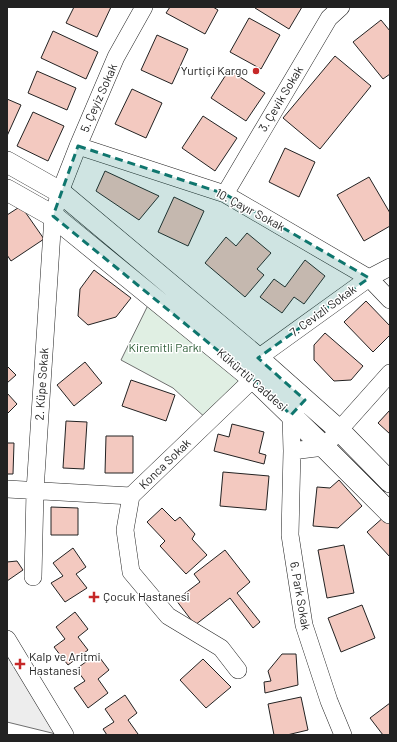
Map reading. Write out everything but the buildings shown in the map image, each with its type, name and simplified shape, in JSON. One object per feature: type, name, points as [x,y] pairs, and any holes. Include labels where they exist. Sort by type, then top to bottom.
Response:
[{"type":"main road","name":"Kükürtlü Caddesi","points":[[7,162],[60,192],[258,358],[298,408],[324,447],[390,513]]},
{"type":"main road","name":"Kükürtlü Caddesi","points":[[7,190],[54,216],[253,379],[298,408],[339,430],[390,482]]},
{"type":"street","name":"5. Çeyiz Sokak","points":[[60,192],[116,57],[144,7]]},
{"type":"street","name":"3. Çevik Sokak","points":[[225,194],[329,18],[341,7]]},
{"type":"street","name":"10. Çayır Sokak","points":[[78,146],[225,194],[369,278],[390,300]]},
{"type":"street","name":"2. Küpe Sokak","points":[[33,577],[35,490],[54,216],[60,192]]},
{"type":"street","name":"7. Cevizli Sokak","points":[[258,358],[369,278],[390,267]]},
{"type":"street","points":[[292,451],[324,447],[390,373]]},
{"type":"street","name":"Konca Sokak","points":[[7,489],[131,496],[253,379]]},
{"type":"street","name":"6. Park Sokak","points":[[298,408],[292,451],[290,535],[304,625],[328,702],[343,735]]},
{"type":"street","points":[[131,496],[125,530],[131,572],[168,616],[220,648],[238,670]]},
{"type":"street","points":[[7,639],[65,735]]},
{"type":"highlighted area","points":[[78,146],[225,194],[369,278],[258,358],[305,400],[291,415],[259,384],[53,216]]},
{"type":"green space","name":"Kiremitli Parkı","points":[[152,297],[253,379],[209,421],[173,388],[121,360]]},
{"type":"shaded area","points":[[7,639],[60,735],[7,722]]},
{"type":"place","name":"Yurtiçi Kargo","points":[[256,71]]},
{"type":"place","name":"Çocuk Hastanesi","points":[[94,597]]},
{"type":"place","name":"Kalp ve Aritmi Hastanesi","points":[[20,664]]}]
